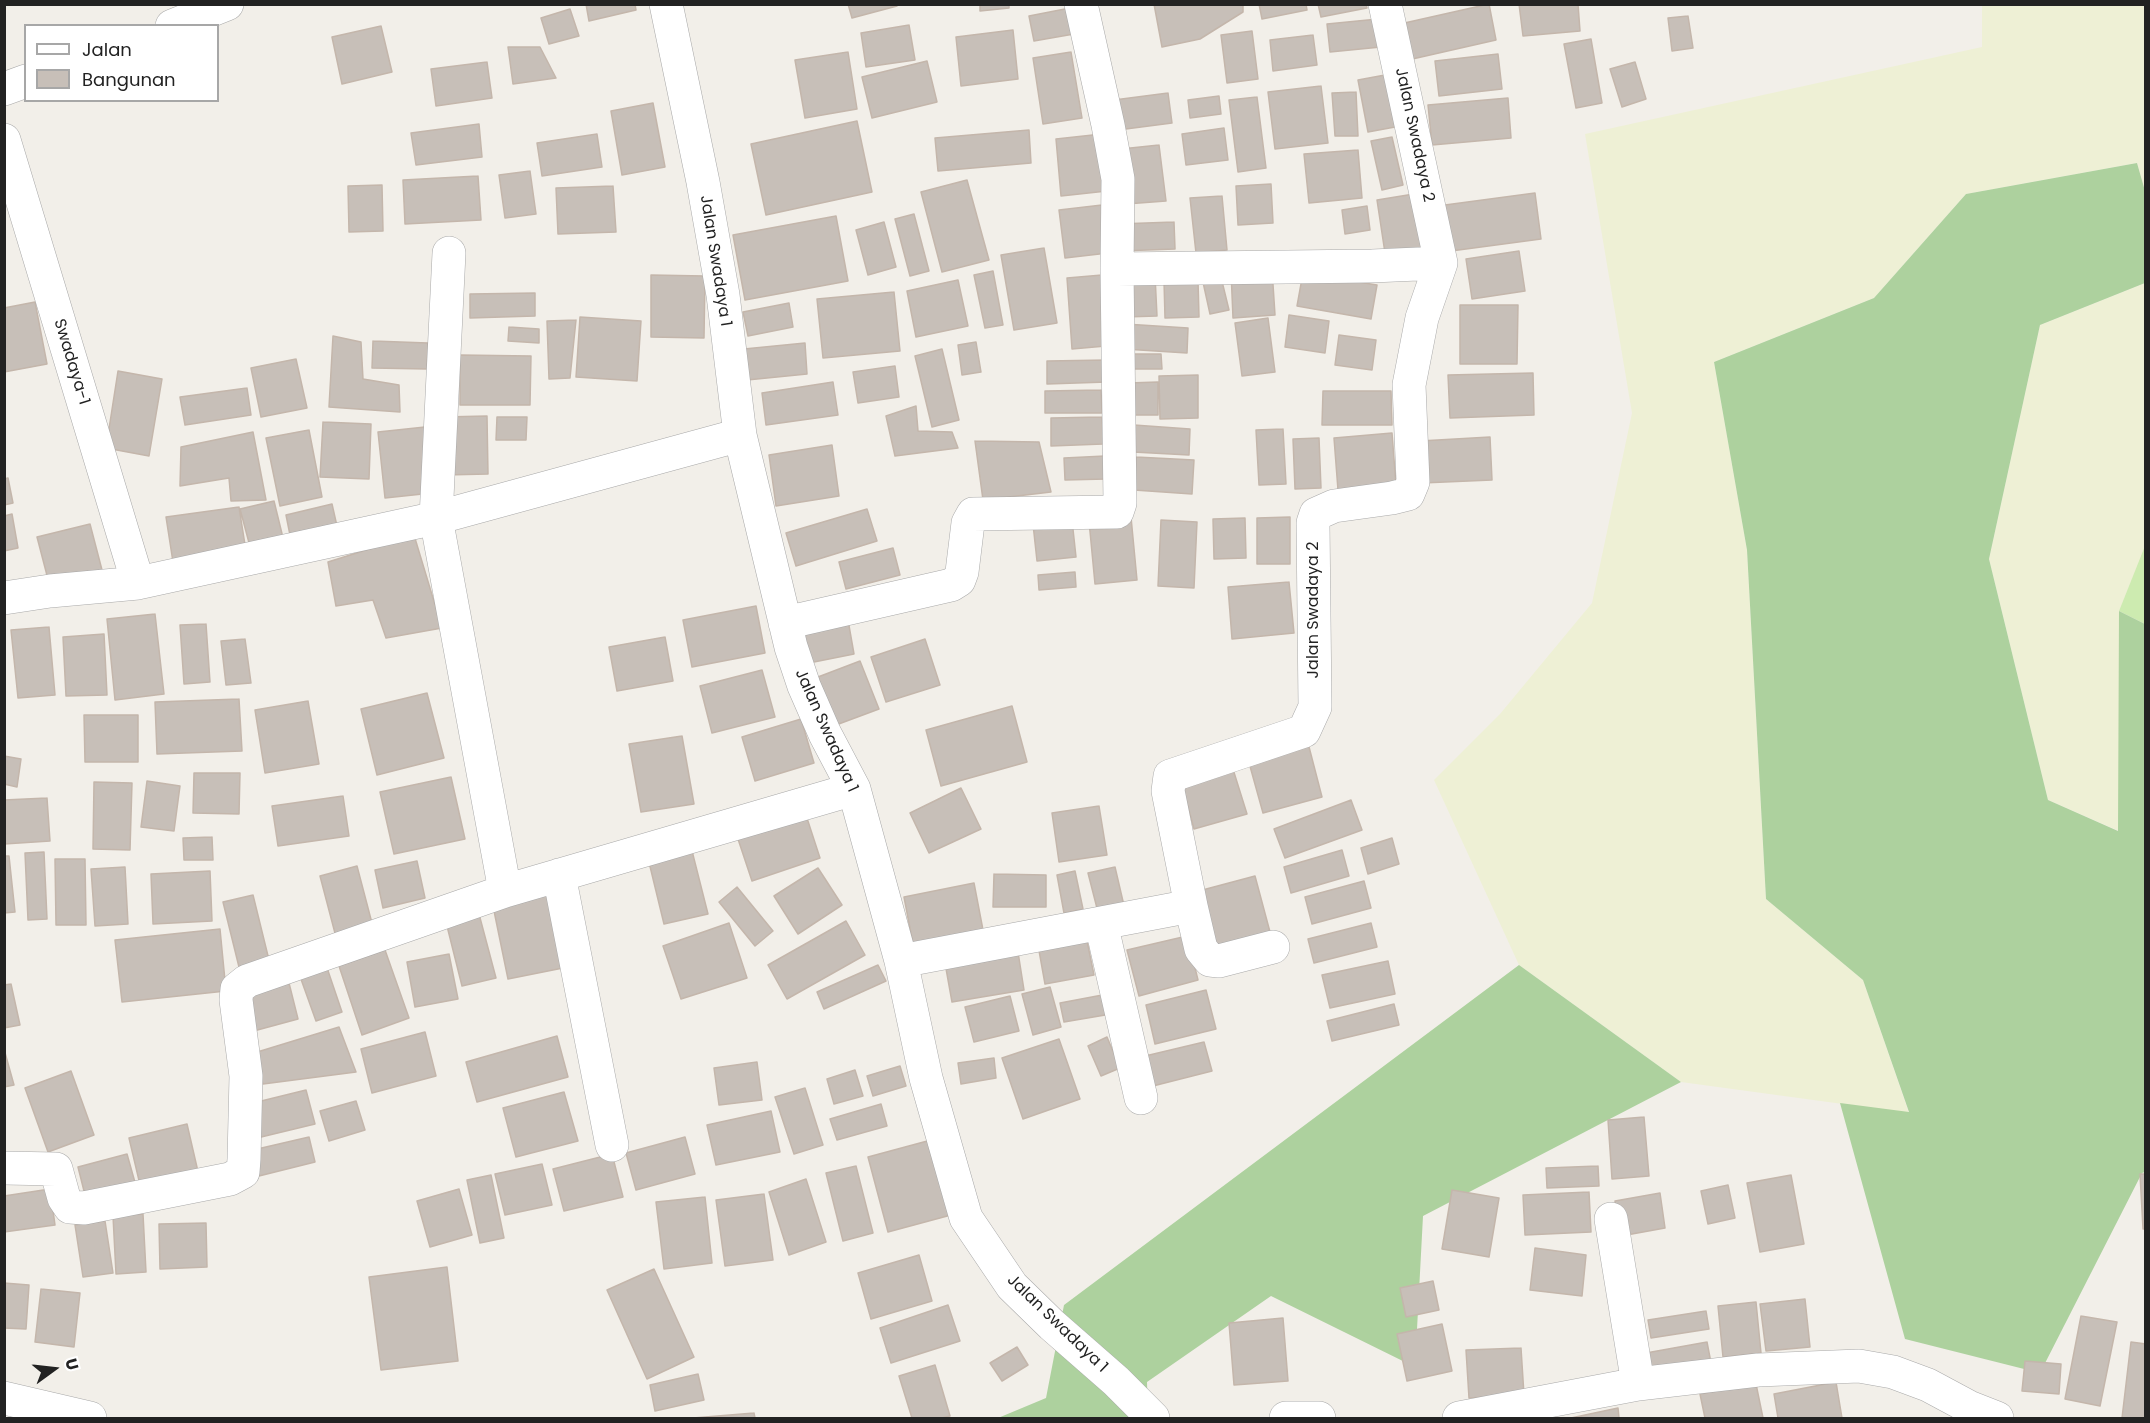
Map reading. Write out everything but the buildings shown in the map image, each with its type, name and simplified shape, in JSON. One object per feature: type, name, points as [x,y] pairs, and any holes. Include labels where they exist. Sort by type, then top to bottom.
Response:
[{"type":"street","points":[[176,24],[227,4]]},
{"type":"street","name":"Jalan Swadaya 1","points":[[666,4],[703,182],[723,295],[740,435],[785,623],[804,686],[825,734],[854,789],[901,961],[926,1078],[966,1218],[1012,1286],[1052,1325],[1116,1381],[1153,1419]]},
{"type":"street","points":[[785,623],[951,585],[959,580],[962,572],[968,523],[974,514],[1117,512],[1120,503],[1118,179],[1081,4]]},
{"type":"street","name":"Jalan Swadaya 2","points":[[1191,906],[1168,792],[1170,776],[1304,731],[1315,707],[1313,523],[1316,514],[1334,506],[1407,494],[1413,482],[1408,385],[1422,318],[1441,263],[1385,4]]},
{"type":"street","points":[[4,89],[24,82]]},
{"type":"street","name":"Swadaya-1","points":[[4,140],[138,584]]},
{"type":"street","points":[[449,253],[436,518],[505,891]]},
{"type":"street","points":[[1117,269],[1441,263]]},
{"type":"street","points":[[4,598],[50,591],[138,584],[436,518],[740,435]]},
{"type":"street","points":[[4,1168],[56,1169],[64,1198],[70,1207],[84,1208],[230,1179],[243,1172],[246,1076],[236,1000],[237,989],[247,981],[505,891],[854,789]]},
{"type":"street","points":[[560,875],[612,1145]]},
{"type":"street","points":[[901,961],[1191,906],[1201,949],[1210,960],[1219,961],[1273,947]]},
{"type":"street","points":[[1101,923],[1141,1098]]},
{"type":"street","points":[[1611,1219],[1638,1384]]},
{"type":"street","points":[[1465,1418],[1638,1384],[1758,1370],[1859,1366],[1901,1375],[1928,1385],[1968,1407],[1997,1419]]},
{"type":"street","points":[[4,1398],[90,1419]]},
{"type":"street","points":[[1286,1419],[1320,1419]]},
{"type":"green space","points":[[1982,5],[2145,5],[2145,191],[2137,163],[1966,194],[1874,298],[1714,362],[1747,550],[1766,899],[1863,980],[1909,1113],[1681,1082],[1519,965],[1434,780],[1500,714],[1592,603],[1632,413],[1585,134],[1982,47]]},
{"type":"green space","points":[[2137,163],[2145,191],[2145,283],[2040,325],[1989,559],[2048,800],[2118,831],[2119,611],[2145,624],[2145,1172],[2142,1173],[2040,1373],[1905,1339],[1840,1103],[1909,1112],[1863,980],[1766,899],[1747,550],[1714,362],[1874,298],[1966,194]]},
{"type":"green space","points":[[2145,283],[2146,546],[2119,611],[2119,831],[2048,800],[1989,559],[2040,325]]},
{"type":"green space","points":[[2145,546],[2145,624],[2119,611]]},
{"type":"green space","points":[[1519,965],[1681,1082],[1423,1216],[1415,1367],[1271,1296],[1147,1382],[1148,1418],[998,1418],[1046,1398],[1064,1305]]}]
